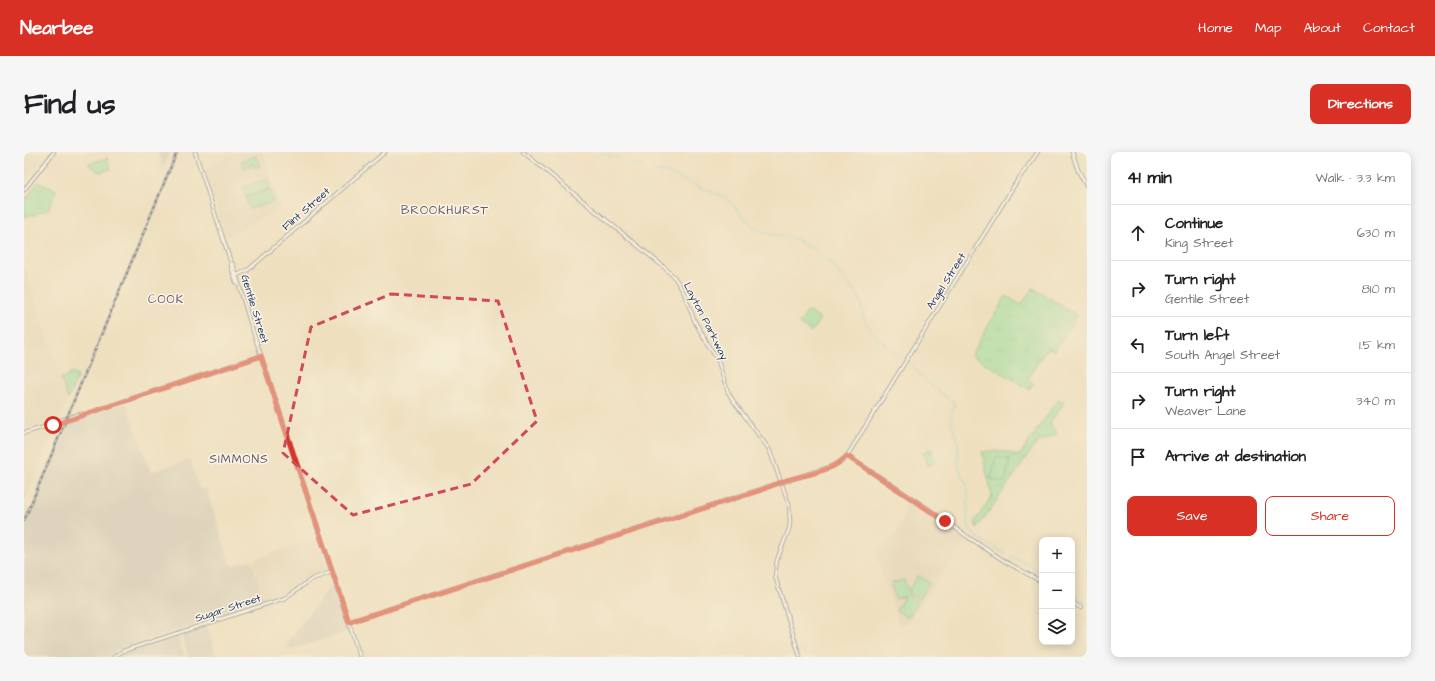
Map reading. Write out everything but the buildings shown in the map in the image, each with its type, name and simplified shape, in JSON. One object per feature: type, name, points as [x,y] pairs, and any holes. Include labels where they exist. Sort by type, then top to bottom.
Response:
[{"type":"main road","points":[[24,190],[54,152]]},
{"type":"main road","name":"Gentile Street","points":[[195,152],[360,657]]},
{"type":"main road","name":"Flint Street","points":[[236,275],[248,270],[386,152]]},
{"type":"main road","name":"Layton Parkway","points":[[523,152],[644,250],[675,278],[684,293],[697,325],[718,361],[730,395],[769,450],[789,504],[789,529],[777,560],[775,576],[800,657]]},
{"type":"main road","name":"Angel Street","points":[[847,456],[1018,180],[1038,152]]},
{"type":"main road","points":[[1072,152],[1078,170],[1087,188]]},
{"type":"main road","name":"Gentile Street","points":[[231,263],[233,264],[238,283]]},
{"type":"main road","points":[[24,433],[60,423],[83,414],[261,356]]},
{"type":"main road","points":[[349,622],[830,467],[847,456],[985,548],[1039,580]]},
{"type":"main road","name":"Sugar Street","points":[[114,657],[124,650],[285,598],[312,578],[332,572]]},
{"type":"main road","points":[[1075,604],[1081,608]]},
{"type":"highlighted area","points":[[391,294],[498,301],[537,421],[471,484],[353,515],[283,453],[311,327]]},
{"type":"shaded area","points":[[158,152],[170,152],[163,169]]},
{"type":"shaded area","points":[[236,152],[263,152],[282,207],[226,237],[205,170]]},
{"type":"shaded area","points":[[24,153],[40,163],[24,181]]},
{"type":"shaded area","points":[[24,265],[68,399],[60,419],[24,430]]},
{"type":"shaded area","points":[[124,403],[127,405],[151,472],[190,460],[200,490],[206,488],[231,566],[251,560],[265,602],[124,647],[116,651],[110,657],[24,657],[24,532],[36,501],[70,421]]},
{"type":"shaded area","points":[[55,428],[24,504],[24,438]]},
{"type":"shaded area","points":[[907,498],[966,540],[906,624],[899,626],[875,553],[888,545],[899,530],[904,517],[904,503]]},
{"type":"shaded area","points":[[318,538],[327,570],[308,578],[287,594],[265,602],[251,560]]},
{"type":"shaded area","points":[[332,584],[347,632],[288,650],[287,642]]},
{"type":"shaded area","points":[[1081,612],[1087,616],[1087,657],[1060,657],[1066,645],[1075,645],[1075,625]]},
{"type":"shaded area","points":[[207,626],[217,657],[189,657],[182,637],[183,634]]},
{"type":"shaded area","points":[[176,636],[184,657],[117,657],[125,652]]},
{"type":"green space","points":[[256,156],[260,166],[255,168],[253,164],[244,168],[241,161]]},
{"type":"green space","points":[[107,158],[111,169],[99,172],[88,164]]},
{"type":"green space","points":[[267,179],[270,189],[246,197],[243,187]]},
{"type":"green space","points":[[38,182],[56,190],[49,209],[34,216],[33,214],[24,217],[24,202]]},
{"type":"green space","points":[[270,190],[274,201],[250,209],[246,198]]},
{"type":"green space","points":[[1033,288],[1077,316],[1055,350],[1047,348],[1027,380],[1034,384],[1029,389],[971,355],[1006,296],[1021,305]]},
{"type":"green space","points":[[808,311],[820,319],[811,332],[799,324]]},
{"type":"green space","points":[[71,372],[78,376],[68,399],[61,378],[69,376]]},
{"type":"green space","points":[[1058,400],[1064,403],[1050,423],[1057,434],[1041,442],[1039,440],[977,528],[975,522],[992,496],[982,452],[1001,451],[1019,456]]},
{"type":"green space","points":[[931,449],[935,462],[929,466],[922,454]]},
{"type":"green space","points":[[996,457],[1010,460],[1005,482],[991,479]]},
{"type":"green space","points":[[918,575],[929,583],[919,599],[908,592],[908,595],[918,602],[908,618],[896,610],[905,596],[895,599],[891,585],[892,583],[904,580],[908,591]]},
{"type":"waterway","points":[[600,152],[619,159]]},
{"type":"waterway","points":[[628,163],[634,165],[644,165]]},
{"type":"waterway","points":[[654,171],[671,174],[718,194],[728,200],[754,227],[766,233],[795,239],[818,251],[860,299],[864,318],[868,327],[881,341],[901,356]]},
{"type":"waterway","points":[[909,363],[927,382],[956,405],[951,414],[951,418],[958,443],[959,468],[968,490],[969,526],[971,531],[977,537],[1005,553]]},
{"type":"waterway","points":[[1011,556],[1039,571]]},
{"type":"waterway","points":[[1075,595],[1087,603]]},
{"type":"railway","points":[[24,521],[177,152]]},
{"type":"district","name":"BROOKHURST","points":[[445,210]]},
{"type":"district","name":"COOK","points":[[166,299]]},
{"type":"district","name":"SIMMONS","points":[[239,459]]},
{"type":"route","points":[[53,425],[142,394],[261,356],[349,622],[761,490],[786,480],[830,467],[847,456],[945,521]]}]
